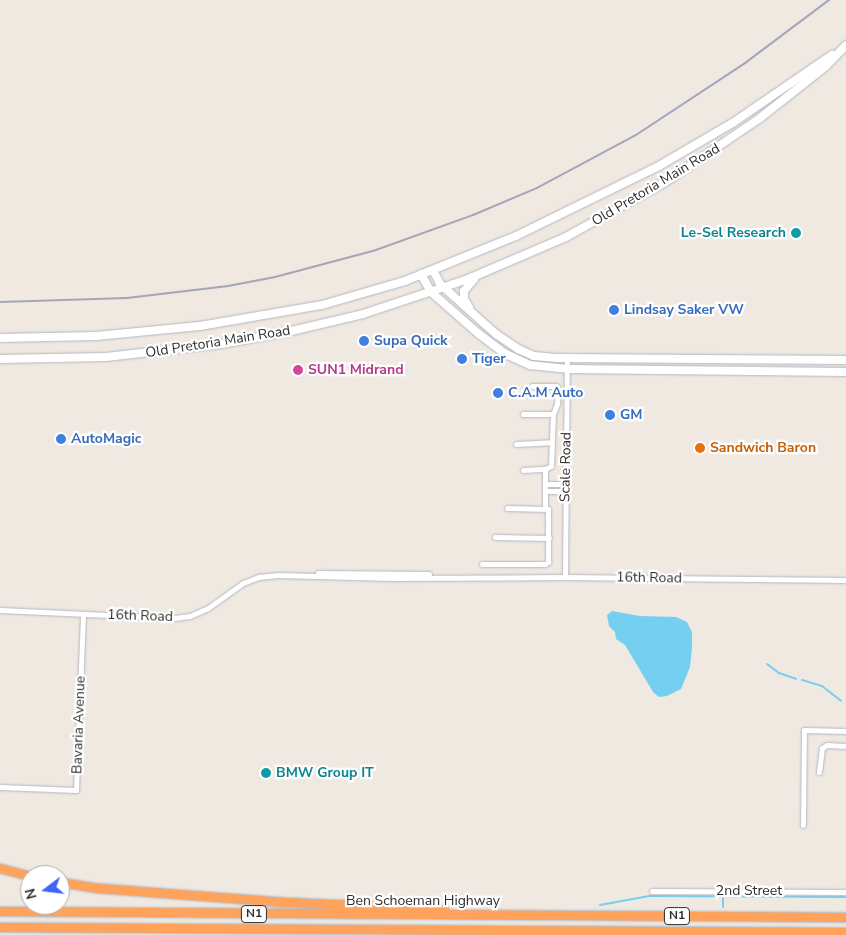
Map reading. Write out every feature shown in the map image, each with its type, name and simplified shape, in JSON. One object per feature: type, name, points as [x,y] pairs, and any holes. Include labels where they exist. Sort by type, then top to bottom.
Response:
[{"type":"highway","points":[[0,868],[20,873]]},
{"type":"highway","points":[[70,884],[181,895],[369,906],[468,909],[507,914]]},
{"type":"highway","name":"Ben Schoeman Highway","points":[[0,911],[846,918]]},
{"type":"highway","name":"Ben Schoeman Highway","points":[[0,927],[846,932]]},
{"type":"highway","points":[[479,935],[515,930]]},
{"type":"main road","name":"Old Pretoria Main Road","points":[[0,338],[123,335],[214,324],[342,300],[421,274],[523,233],[659,166],[734,122],[846,45]]},
{"type":"main road","name":"Old Pretoria Main Road","points":[[0,359],[106,358],[221,344],[340,320],[444,288],[491,270],[592,224],[698,161],[770,110],[826,66],[846,45]]},
{"type":"main road","points":[[432,270],[444,288],[504,341],[521,351],[537,356],[566,358],[846,360]]},
{"type":"main road","points":[[475,316],[465,301],[464,291],[471,281],[491,270]]},
{"type":"main road","points":[[421,274],[431,292],[506,354],[530,365],[567,369],[846,372]]},
{"type":"street","name":"Scale Road","points":[[565,577],[566,358]]},
{"type":"street","points":[[523,470],[546,469],[551,466],[553,414],[557,404],[558,387],[532,386]]},
{"type":"street","points":[[524,414],[553,414]]},
{"type":"street","points":[[516,444],[551,442]]},
{"type":"street","points":[[545,508],[546,469]]},
{"type":"street","points":[[545,484],[566,484]]},
{"type":"street","points":[[545,491],[566,491]]},
{"type":"street","points":[[482,564],[547,564],[550,512],[545,508],[507,508]]},
{"type":"street","points":[[495,537],[549,538]]},
{"type":"street","name":"16th Road","points":[[0,610],[174,618],[190,616],[208,608],[235,588],[252,579],[267,575],[300,576],[349,572],[453,576],[846,580]]},
{"type":"street","name":"Bavaria Avenue","points":[[0,787],[76,790],[83,614]]},
{"type":"street","points":[[803,825],[804,730],[846,731]]},
{"type":"street","points":[[820,772],[822,748],[827,745],[846,746]]},
{"type":"street","name":"2nd Street","points":[[652,891],[846,892]]},
{"type":"water","points":[[612,611],[640,616],[676,617],[687,622],[692,632],[692,648],[690,667],[681,689],[667,696],[659,697],[653,692],[625,645],[616,639],[615,632],[609,626],[607,615]]},
{"type":"waterway","points":[[767,664],[779,673],[796,679]]},
{"type":"waterway","points":[[802,680],[822,686],[841,701]]},
{"type":"waterway","points":[[600,905],[649,896],[846,897]]},
{"type":"waterway","points":[[723,897],[723,907]]},
{"type":"railway","points":[[0,302],[127,298],[228,286],[275,277],[373,251],[473,215],[537,188],[636,135],[745,63],[829,0]]},
{"type":"place","name":"Le-Sel Research","points":[[796,233]]},
{"type":"place","name":"Lindsay Saker VW","points":[[614,310]]},
{"type":"place","name":"Supa Quick","points":[[364,341]]},
{"type":"place","name":"Tiger","points":[[462,359]]},
{"type":"place","name":"SUN1 Midrand","points":[[298,370]]},
{"type":"place","name":"C.A.M Auto","points":[[498,393]]},
{"type":"place","name":"GM","points":[[610,415]]},
{"type":"place","name":"AutoMagic","points":[[61,439]]},
{"type":"place","name":"Sandwich Baron","points":[[700,448]]},
{"type":"place","name":"BMW Group IT","points":[[266,773]]}]
